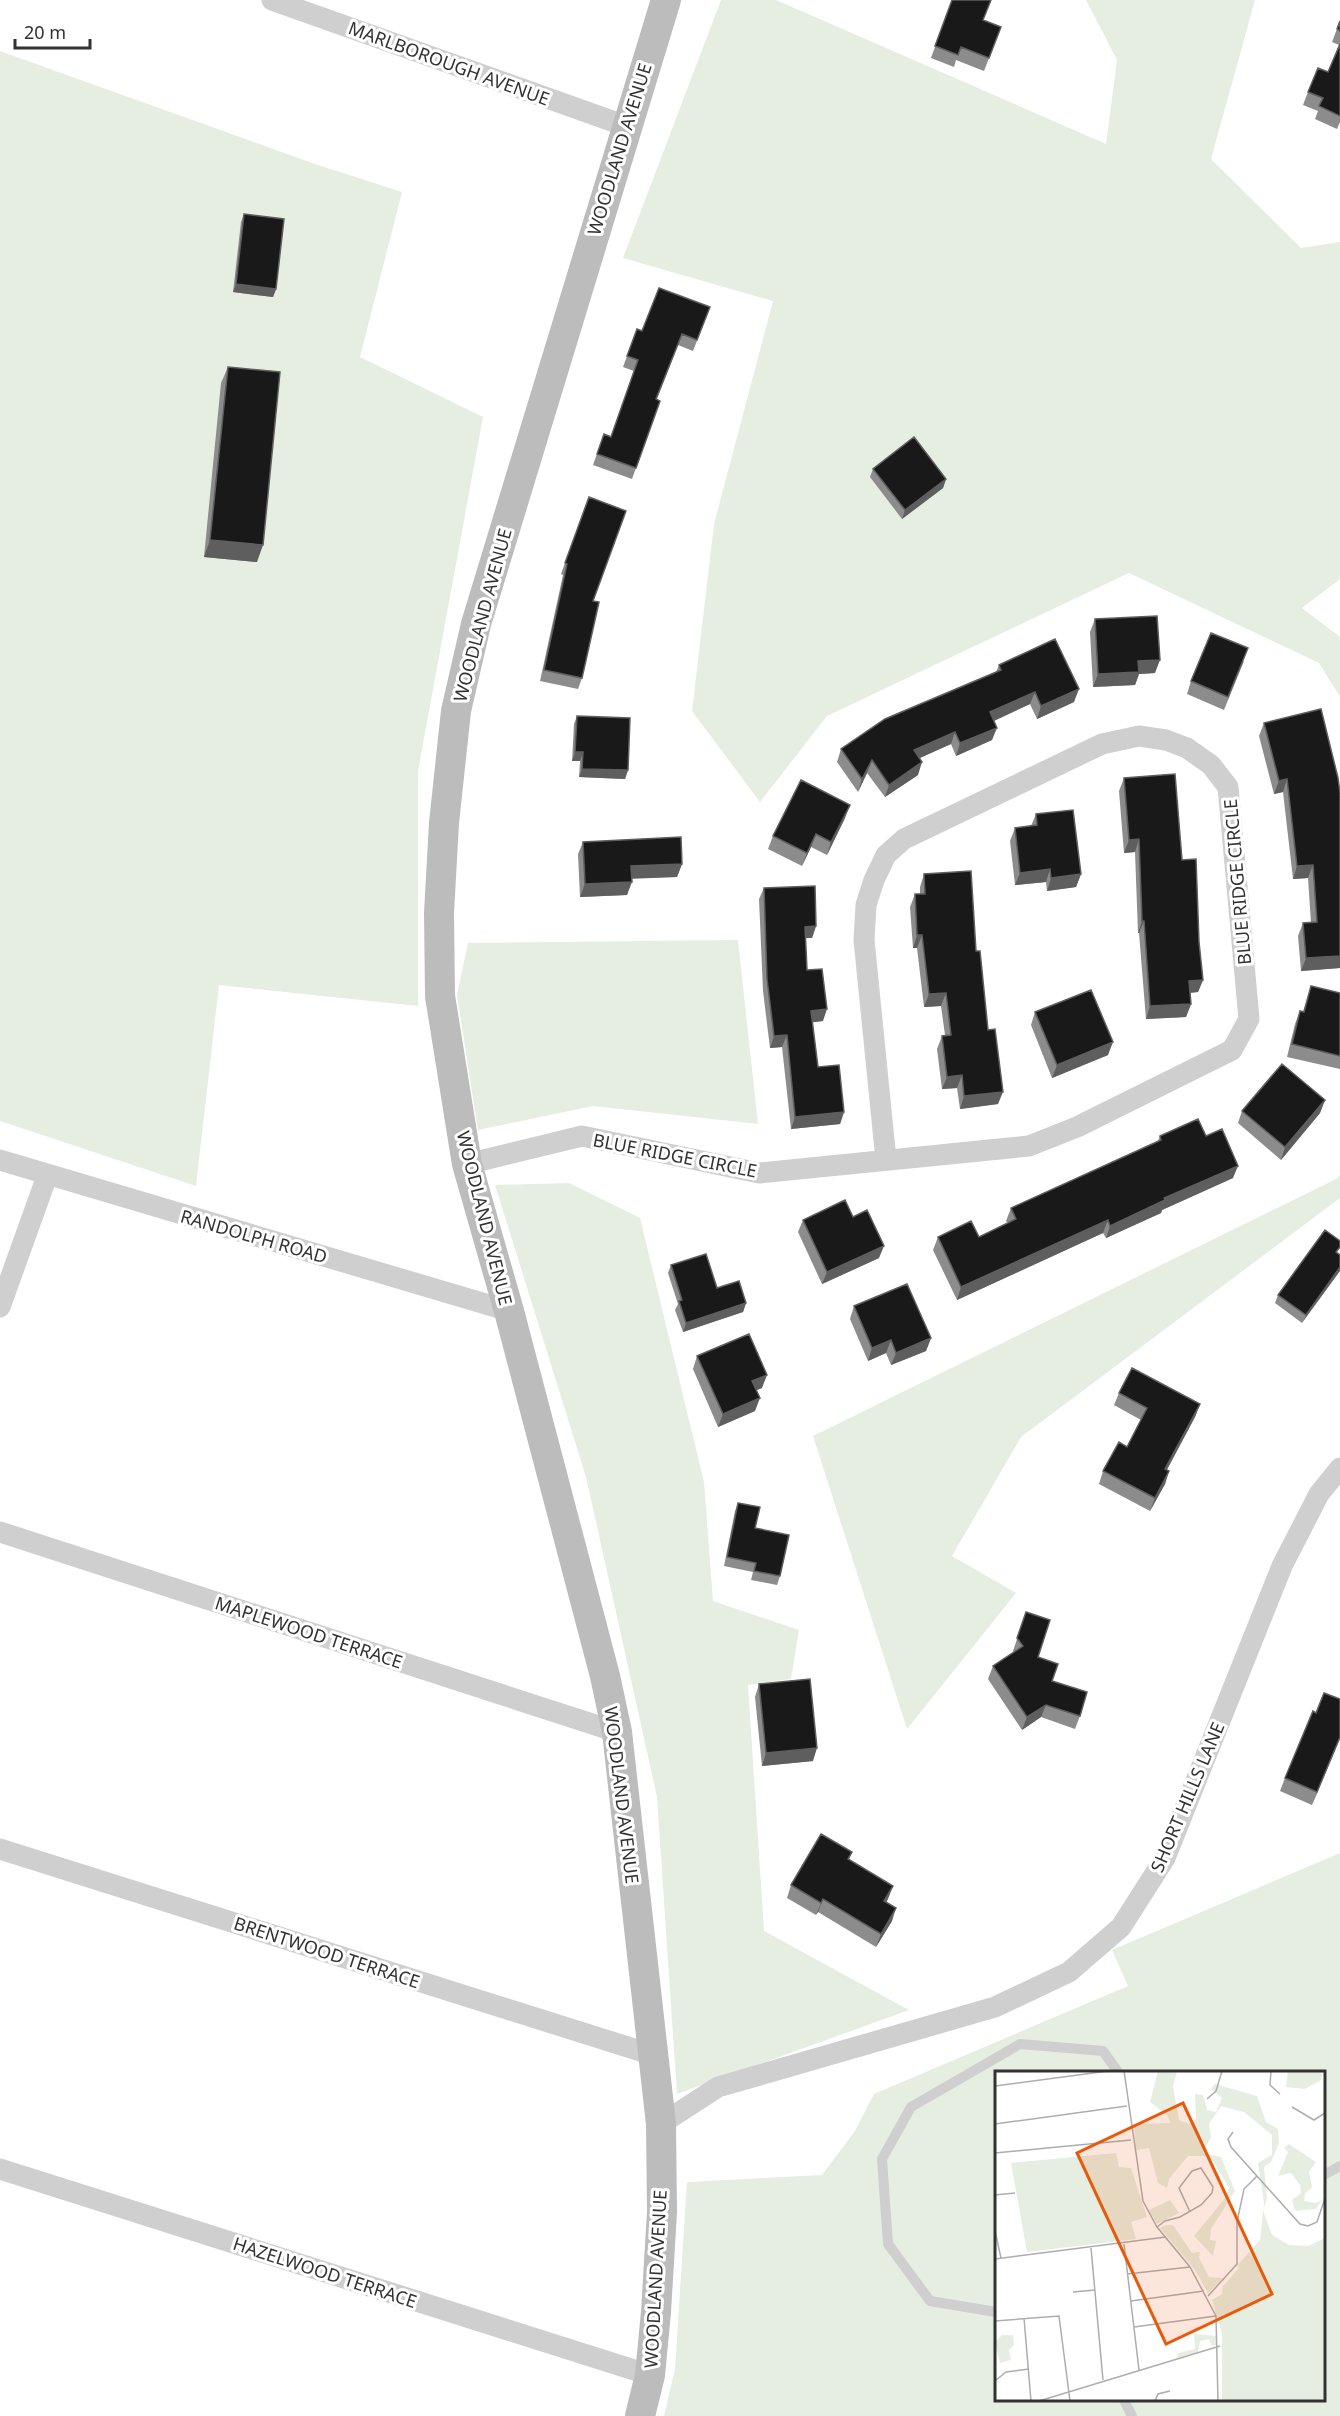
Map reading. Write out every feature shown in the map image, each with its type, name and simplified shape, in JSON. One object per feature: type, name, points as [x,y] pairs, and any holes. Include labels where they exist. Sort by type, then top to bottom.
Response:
[{"type":"street","name":"MARLBOROUGH AVENUE","points":[[272,0],[626,126]]},
{"type":"street","name":"WOODLAND AVENUE","points":[[640,2416],[650,2375],[662,2212],[660,2124],[617,1732],[605,1676],[509,1311],[467,1164],[440,996],[439,913],[444,823],[456,711],[476,624],[666,0]]},
{"type":"street","name":"BLUE RIDGE CIRCLE","points":[[467,1164],[582,1136],[759,1173],[1029,1146],[1077,1127],[1232,1050],[1249,1019],[1228,787],[1211,765],[1187,748],[1166,740],[1139,736],[1102,744],[904,839],[886,855],[866,905],[864,940],[886,1160]]},
{"type":"street","name":"RANDOLPH ROAD","points":[[0,1160],[47,1176],[509,1311]]},
{"type":"street","points":[[0,1307],[47,1176]]},
{"type":"street","name":"SHORT HILLS LANE","points":[[660,2124],[718,2087],[995,2007],[1069,1972],[1121,1927],[1165,1858],[1282,1566],[1319,1494],[1340,1468]]},
{"type":"street","name":"MAPLEWOOD TERRACE","points":[[0,1532],[617,1732]]},
{"type":"street","name":"BRENTWOOD TERRACE","points":[[0,1849],[653,2055]]},
{"type":"street","name":"HAZELWOOD TERRACE","points":[[0,2169],[650,2375]]},
{"type":"lane","points":[[995,2312],[930,2301],[888,2244],[882,2159],[911,2107],[1020,2044],[1103,2051],[1117,2071]]},
{"type":"lane","points":[[1325,2174],[1340,2166]]},
{"type":"lane","points":[[1124,2401],[1132,2416]]},
{"type":"shaded area","points":[[721,0],[776,0],[1106,144],[1117,60],[1086,0],[1255,0],[1211,159],[1301,248],[1340,242],[1340,579],[1302,608],[1340,637],[1340,697],[1319,663],[1129,573],[827,716],[760,802],[692,711],[714,524],[773,301],[623,258]]},
{"type":"shaded area","points":[[0,51],[315,164],[402,192],[360,357],[483,417],[418,771],[418,1006],[219,985],[196,1186],[0,1121]]},
{"type":"shaded area","points":[[738,940],[758,1124],[593,1106],[478,1130],[457,995],[468,943]]},
{"type":"shaded area","points":[[1340,1175],[1340,1198],[1021,1437],[952,1556],[1016,1593],[907,1729],[813,1436],[1336,1179]]},
{"type":"shaded area","points":[[569,1183],[640,1218],[704,1482],[713,1601],[799,1630],[791,1679],[748,1685],[764,1931],[909,2010],[677,2094],[657,1797],[586,1477],[495,1185]]},
{"type":"shaded area","points":[[1340,1853],[1340,2416],[664,2416],[675,2369],[687,2182],[822,2175],[855,2131],[874,2094],[1128,1986],[1112,1950]]},
{"type":"building","points":[[952,0],[991,0],[983,20],[1001,27],[989,58],[961,47],[958,55],[935,46]]},
{"type":"building","points":[[1340,44],[1340,116],[1319,106],[1323,98],[1308,92],[1318,68],[1328,72]]},
{"type":"building","points":[[244,214],[284,219],[276,289],[236,284]]},
{"type":"building","points":[[659,288],[710,307],[697,340],[682,334],[656,399],[660,401],[636,468],[597,454],[604,434],[611,437],[638,360],[627,356],[637,329],[642,331]]},
{"type":"building","points":[[228,367],[280,372],[263,545],[210,540]]},
{"type":"building","points":[[914,437],[946,479],[905,510],[873,469]]},
{"type":"building","points":[[589,497],[626,511],[593,601],[599,602],[582,678],[544,670],[567,564],[565,563]]},
{"type":"building","points":[[1157,616],[1160,660],[1138,661],[1139,672],[1098,674],[1095,619]]},
{"type":"building","points":[[1211,633],[1248,648],[1228,697],[1191,681]]},
{"type":"building","points":[[1055,639],[1079,689],[1041,706],[1035,692],[990,712],[997,728],[960,743],[955,732],[914,750],[922,762],[889,785],[872,760],[862,779],[841,749],[885,719],[1001,670],[999,665]]},
{"type":"building","points":[[1321,709],[1340,793],[1340,956],[1306,958],[1303,923],[1317,922],[1313,865],[1297,866],[1287,779],[1279,781],[1264,723]]},
{"type":"building","points":[[577,716],[630,718],[628,770],[582,769],[583,752],[575,752]]},
{"type":"building","points":[[1175,774],[1182,860],[1196,859],[1203,980],[1189,981],[1191,1004],[1150,1006],[1144,921],[1142,921],[1139,839],[1129,840],[1124,778]]},
{"type":"building","points":[[801,780],[850,805],[831,842],[816,834],[807,853],[773,836]]},
{"type":"building","points":[[1073,810],[1081,874],[1051,878],[1050,869],[1020,873],[1015,828],[1037,825],[1036,814]]},
{"type":"building","points":[[681,837],[682,864],[631,866],[632,882],[585,884],[583,842]]},
{"type":"building","points":[[971,871],[976,951],[980,951],[988,1030],[995,1029],[1003,1092],[964,1096],[962,1075],[947,1077],[942,1036],[951,1035],[946,993],[929,994],[922,935],[917,935],[915,894],[925,894],[924,874]]},
{"type":"building","points":[[815,886],[816,926],[805,927],[807,970],[822,969],[827,1009],[811,1011],[818,1067],[839,1065],[844,1112],[795,1117],[787,1035],[774,1036],[767,979],[764,888]]},
{"type":"building","points":[[1311,986],[1340,993],[1340,1056],[1292,1044],[1300,1011],[1304,1012]]},
{"type":"building","points":[[1091,990],[1113,1042],[1057,1065],[1035,1012]]},
{"type":"building","points":[[1282,1064],[1325,1100],[1285,1147],[1242,1111]]},
{"type":"building","points":[[1198,1119],[1206,1136],[1222,1129],[1238,1166],[1164,1198],[1165,1200],[1110,1226],[1108,1220],[961,1287],[938,1237],[971,1221],[979,1237],[1016,1219],[1011,1208],[1161,1140],[1160,1136]]},
{"type":"building","points":[[845,1200],[853,1217],[867,1210],[884,1246],[827,1272],[803,1220]]},
{"type":"building","points":[[1325,1230],[1340,1241],[1340,1247],[1336,1252],[1340,1255],[1340,1267],[1306,1315],[1278,1295]]},
{"type":"building","points":[[706,1254],[717,1288],[739,1281],[746,1303],[686,1323],[679,1301],[682,1300],[671,1265]]},
{"type":"building","points":[[907,1284],[931,1338],[896,1353],[891,1340],[872,1348],[854,1306]]},
{"type":"building","points":[[749,1334],[767,1375],[752,1381],[760,1398],[723,1414],[697,1356]]},
{"type":"building","points":[[1132,1368],[1200,1404],[1165,1469],[1169,1471],[1155,1498],[1103,1471],[1119,1442],[1127,1447],[1147,1408],[1119,1393]]},
{"type":"building","points":[[738,1503],[760,1507],[755,1528],[789,1535],[780,1576],[754,1571],[756,1563],[727,1557]]},
{"type":"building","points":[[1026,1612],[1050,1620],[1038,1657],[1058,1664],[1052,1681],[1087,1692],[1080,1716],[1046,1705],[1027,1717],[993,1666],[1023,1646],[1017,1638]]},
{"type":"building","points":[[810,1679],[817,1748],[766,1753],[759,1684]]},
{"type":"building","points":[[1324,1693],[1340,1699],[1340,1737],[1317,1792],[1285,1778],[1313,1711],[1316,1713]]},
{"type":"building","points":[[821,1834],[852,1852],[848,1859],[893,1886],[884,1901],[896,1908],[881,1934],[823,1899],[821,1903],[791,1885]]}]
